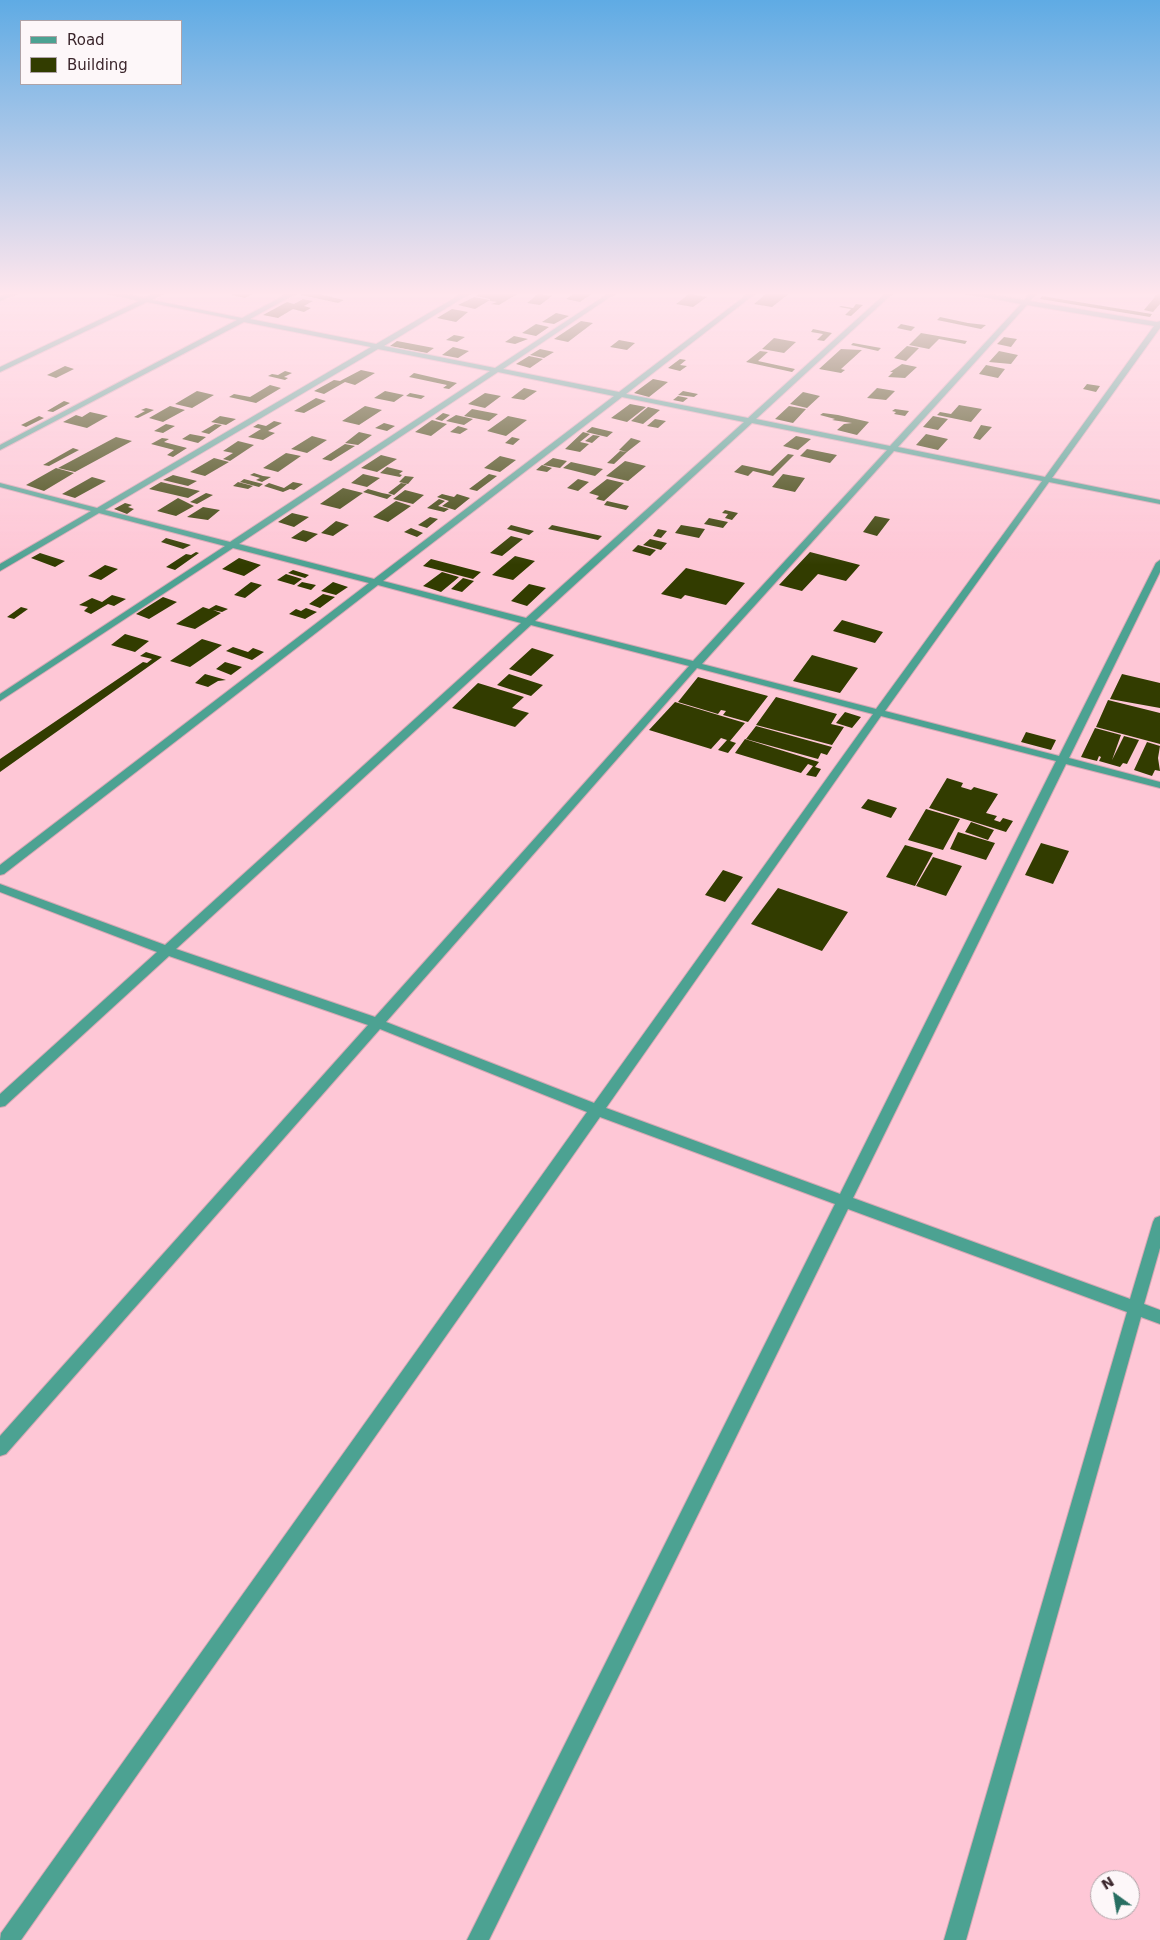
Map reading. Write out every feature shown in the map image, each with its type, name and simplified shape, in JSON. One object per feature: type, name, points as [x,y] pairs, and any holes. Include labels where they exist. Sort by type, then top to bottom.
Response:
[{"type":"street","points":[[0,448],[122,384]]},
{"type":"street","points":[[0,568],[315,384]]},
{"type":"street","points":[[0,698],[474,384]]},
{"type":"street","points":[[563,384],[1160,502]]},
{"type":"street","points":[[0,871],[637,384]]},
{"type":"street","points":[[0,1102],[531,621],[789,384]]},
{"type":"street","points":[[0,1448],[696,664],[951,384]]},
{"type":"street","points":[[8,1940],[879,712],[1117,384]]},
{"type":"street","points":[[0,485],[1160,785]]},
{"type":"street","points":[[478,1940],[1160,563]]},
{"type":"street","points":[[0,888],[168,951],[377,1023],[596,1110],[1160,1317]]},
{"type":"street","points":[[954,1940],[1160,1222]]},
{"type":"building","points":[[328,384],[342,384],[324,394],[314,391]]},
{"type":"building","points":[[440,384],[456,384],[449,389],[443,388],[447,385]]},
{"type":"building","points":[[647,384],[666,384],[649,397],[634,393]]},
{"type":"building","points":[[1087,384],[1100,386],[1096,392],[1083,389]]},
{"type":"building","points":[[270,385],[281,388],[256,403],[229,397],[234,394],[250,397]]},
{"type":"building","points":[[524,388],[537,391],[524,400],[511,398]]},
{"type":"building","points":[[877,388],[895,391],[886,400],[867,398]]},
{"type":"building","points":[[197,391],[214,395],[192,408],[175,404]]},
{"type":"building","points":[[385,391],[404,395],[394,402],[374,398]]},
{"type":"building","points":[[683,391],[698,394],[694,397],[678,395]]},
{"type":"building","points":[[803,392],[820,396],[807,408],[790,404]]},
{"type":"building","points":[[410,393],[425,396],[421,399],[406,396]]},
{"type":"building","points":[[485,393],[501,396],[485,408],[468,404]]},
{"type":"building","points":[[678,396],[688,398],[683,402],[673,400]]},
{"type":"building","points":[[316,398],[326,401],[304,413],[294,411]]},
{"type":"building","points":[[64,401],[70,403],[53,412],[47,411]]},
{"type":"building","points":[[630,404],[646,407],[627,422],[611,418]]},
{"type":"building","points":[[959,405],[982,409],[971,422],[937,415],[940,412],[951,414]]},
{"type":"building","points":[[170,406],[185,410],[163,422],[149,418]]},
{"type":"building","points":[[365,406],[382,410],[359,425],[342,421]]},
{"type":"building","points":[[789,406],[806,409],[793,423],[775,419]]},
{"type":"building","points":[[648,407],[660,410],[643,424],[631,421]]},
{"type":"building","points":[[146,408],[154,410],[138,418],[134,417],[145,411],[141,410]]},
{"type":"building","points":[[472,409],[498,414],[489,421],[464,416]]},
{"type":"building","points":[[895,409],[909,411],[905,416],[894,414],[896,412],[892,411]]},
{"type":"building","points":[[90,412],[108,416],[87,428],[63,422],[76,415],[82,417]]},
{"type":"building","points":[[443,413],[450,415],[442,421],[435,419]]},
{"type":"building","points":[[823,413],[869,422],[857,435],[837,430],[844,424],[852,423],[832,420],[835,419],[820,415]]},
{"type":"building","points":[[456,415],[473,419],[464,425],[446,421]]},
{"type":"building","points":[[39,416],[44,418],[26,427],[21,425]]},
{"type":"building","points":[[220,416],[236,419],[226,425],[211,422]]},
{"type":"building","points":[[508,416],[527,420],[506,436],[487,431]]},
{"type":"building","points":[[933,416],[948,419],[938,430],[923,427]]},
{"type":"building","points":[[655,419],[666,421],[658,428],[647,426]]},
{"type":"building","points":[[432,420],[447,424],[431,436],[415,432]]},
{"type":"building","points":[[274,421],[282,423],[268,431],[275,433],[263,440],[248,437],[261,429],[253,427],[258,424],[266,426]]},
{"type":"building","points":[[384,423],[395,426],[387,431],[375,428]]},
{"type":"building","points":[[166,424],[175,426],[163,433],[154,431]]},
{"type":"building","points":[[215,424],[222,425],[209,434],[201,432]]},
{"type":"building","points":[[981,425],[992,427],[980,440],[973,438]]},
{"type":"building","points":[[458,426],[468,429],[460,434],[450,432]]},
{"type":"building","points":[[592,427],[613,432],[607,437],[586,432]]},
{"type":"building","points":[[359,432],[372,435],[358,445],[345,443]]},
{"type":"building","points":[[583,432],[590,434],[580,442],[589,444],[580,452],[565,449]]},
{"type":"building","points":[[190,434],[206,437],[198,443],[182,439]]},
{"type":"building","points":[[926,434],[948,439],[938,450],[916,445]]},
{"type":"building","points":[[593,435],[600,436],[592,443],[585,441]]},
{"type":"building","points":[[312,436],[327,440],[307,453],[291,449]]},
{"type":"building","points":[[796,436],[811,439],[798,450],[783,446]]},
{"type":"building","points":[[116,437],[132,441],[75,472],[58,468]]},
{"type":"building","points":[[512,437],[520,439],[513,445],[505,443]]},
{"type":"building","points":[[162,438],[169,439],[164,442],[187,448],[173,457],[167,455],[174,450],[151,444]]},
{"type":"building","points":[[631,438],[641,441],[627,452],[619,450]]},
{"type":"building","points":[[238,441],[254,445],[230,461],[223,459],[233,453],[223,451]]},
{"type":"building","points":[[345,444],[355,446],[331,461],[322,459]]},
{"type":"building","points":[[73,448],[79,450],[49,466],[43,465]]},
{"type":"building","points":[[807,449],[837,455],[830,463],[800,456]]},
{"type":"building","points":[[620,451],[627,452],[614,464],[607,463]]},
{"type":"building","points":[[286,453],[301,456],[278,472],[263,468]]},
{"type":"building","points":[[788,454],[794,455],[773,476],[753,471],[748,476],[734,472],[742,465],[770,471]]},
{"type":"building","points":[[381,455],[397,459],[377,472],[361,468]]},
{"type":"building","points":[[500,456],[516,460],[500,472],[484,468]]},
{"type":"building","points":[[214,458],[229,462],[205,476],[190,472]]},
{"type":"building","points":[[553,458],[567,461],[560,468],[543,465]]},
{"type":"building","points":[[625,461],[646,466],[628,481],[606,476]]},
{"type":"building","points":[[571,462],[603,469],[595,476],[563,468]]},
{"type":"building","points":[[542,465],[552,468],[547,472],[536,470]]},
{"type":"building","points":[[387,467],[403,471],[399,474],[402,475],[400,477],[380,473]]},
{"type":"building","points":[[56,468],[74,473],[44,491],[26,485]]},
{"type":"building","points":[[254,473],[271,477],[262,482],[256,480],[260,478],[250,475]]},
{"type":"building","points":[[363,474],[380,478],[367,487],[351,483]]},
{"type":"building","points":[[489,474],[497,476],[477,491],[469,489]]},
{"type":"building","points":[[783,474],[805,478],[795,492],[772,487]]},
{"type":"building","points":[[173,475],[197,481],[188,486],[163,480]]},
{"type":"building","points":[[405,476],[414,477],[408,484],[399,482]]},
{"type":"building","points":[[92,477],[106,481],[75,498],[62,494]]},
{"type":"building","points":[[244,479],[263,484],[259,487],[240,482]]},
{"type":"building","points":[[578,479],[589,482],[578,491],[567,488]]},
{"type":"building","points":[[607,479],[624,483],[604,501],[596,499],[599,496],[589,493]]},
{"type":"building","points":[[161,482],[200,491],[188,498],[149,489]]},
{"type":"building","points":[[238,482],[253,486],[248,489],[233,486]]},
{"type":"building","points":[[293,482],[303,484],[294,490],[290,489],[283,492],[264,486],[269,483],[284,488]]},
{"type":"building","points":[[401,483],[407,484],[394,495],[388,493]]},
{"type":"building","points":[[343,488],[363,493],[340,509],[320,504]]},
{"type":"building","points":[[368,489],[392,495],[387,499],[363,492]]},
{"type":"building","points":[[405,490],[424,495],[413,504],[393,499]]},
{"type":"building","points":[[206,493],[213,495],[197,504],[190,502]]},
{"type":"building","points":[[442,494],[454,497],[457,494],[470,498],[455,510],[442,506],[449,501],[437,497]]},
{"type":"building","points":[[178,498],[194,506],[176,516],[157,511]]},
{"type":"building","points":[[439,499],[445,501],[438,506],[449,509],[444,512],[427,508]]},
{"type":"building","points":[[396,501],[411,506],[388,522],[373,517]]},
{"type":"building","points":[[607,501],[629,506],[626,510],[604,505]]},
{"type":"building","points":[[125,503],[132,505],[128,507],[134,509],[127,514],[114,509]]},
{"type":"building","points":[[203,507],[220,510],[208,520],[187,517]]},
{"type":"building","points":[[725,510],[738,513],[732,520],[725,518],[728,514],[722,513]]},
{"type":"building","points":[[292,513],[309,517],[294,527],[278,522]]},
{"type":"building","points":[[875,516],[890,519],[877,536],[863,532]]},
{"type":"building","points":[[430,517],[438,519],[427,528],[418,525]]},
{"type":"building","points":[[709,518],[728,522],[723,528],[704,524]]},
{"type":"building","points":[[336,521],[349,525],[333,536],[321,533]]},
{"type":"building","points":[[511,525],[534,531],[529,535],[507,529]]},
{"type":"building","points":[[552,525],[602,536],[598,540],[548,529]]},
{"type":"building","points":[[681,525],[705,529],[699,538],[675,533]]},
{"type":"building","points":[[411,528],[423,533],[417,537],[404,532]]},
{"type":"building","points":[[658,529],[667,531],[661,538],[653,536]]},
{"type":"building","points":[[303,530],[318,534],[306,542],[291,538]]},
{"type":"building","points":[[511,536],[523,539],[502,556],[490,553]]},
{"type":"building","points":[[166,538],[191,545],[183,549],[161,542]]},
{"type":"building","points":[[650,539],[667,543],[661,550],[643,545]]},
{"type":"building","points":[[638,545],[656,550],[650,556],[632,551]]},
{"type":"building","points":[[196,552],[199,553],[175,570],[166,567],[186,554],[191,555]]},
{"type":"building","points":[[810,552],[860,565],[846,581],[818,574],[802,591],[779,585]]},
{"type":"building","points":[[40,553],[65,561],[55,567],[31,558]]},
{"type":"building","points":[[515,556],[535,561],[513,580],[492,575]]},
{"type":"building","points":[[239,558],[261,565],[244,576],[222,569]]},
{"type":"building","points":[[431,559],[481,572],[473,579],[423,566]]},
{"type":"building","points":[[105,565],[118,569],[101,580],[88,576]]},
{"type":"building","points":[[686,568],[745,583],[726,605],[685,595],[681,599],[661,594]]},
{"type":"building","points":[[293,570],[309,575],[305,578],[288,573]]},
{"type":"building","points":[[442,572],[459,577],[441,592],[423,586]]},
{"type":"building","points":[[286,574],[302,579],[294,585],[277,580]]},
{"type":"building","points":[[463,578],[474,581],[462,592],[451,589]]},
{"type":"building","points":[[251,582],[262,585],[245,598],[234,595]]},
{"type":"building","points":[[302,582],[316,585],[311,590],[297,586]]},
{"type":"building","points":[[333,582],[348,587],[336,595],[321,591]]},
{"type":"building","points":[[529,584],[546,588],[527,606],[511,601]]},
{"type":"building","points":[[323,594],[335,597],[320,608],[309,604]]},
{"type":"building","points":[[112,595],[126,599],[114,606],[108,604],[91,614],[84,611],[88,607],[79,605],[92,598],[102,602]]},
{"type":"building","points":[[163,597],[177,602],[149,619],[136,614]]},
{"type":"building","points":[[216,605],[228,609],[222,612],[213,610],[221,613],[195,629],[176,624],[203,607],[209,609]]},
{"type":"building","points":[[21,607],[28,609],[14,619],[7,617]]},
{"type":"building","points":[[306,608],[317,612],[305,619],[289,614],[296,609],[301,611]]},
{"type":"building","points":[[842,620],[883,632],[875,643],[833,631]]},
{"type":"building","points":[[125,634],[149,641],[135,652],[111,645]]},
{"type":"building","points":[[202,639],[222,645],[190,667],[170,661]]},
{"type":"building","points":[[233,647],[248,652],[253,648],[264,652],[252,660],[226,651]]},
{"type":"building","points":[[532,648],[554,655],[531,676],[509,669]]},
{"type":"building","points":[[146,652],[162,657],[0,772],[0,759],[143,662],[147,663],[152,659],[140,656]]},
{"type":"building","points":[[812,655],[858,668],[840,693],[793,681]]},
{"type":"building","points":[[225,662],[242,667],[231,675],[216,669]]},
{"type":"building","points":[[205,674],[226,680],[218,681],[208,687],[195,683]]},
{"type":"building","points":[[509,674],[543,685],[531,696],[497,685]]},
{"type":"building","points":[[1122,674],[1160,683],[1160,708],[1110,699]]},
{"type":"building","points":[[698,677],[768,696],[748,722],[723,715],[726,711],[721,710],[718,714],[678,702]]},
{"type":"building","points":[[478,683],[524,697],[512,708],[529,713],[515,727],[452,708]]},
{"type":"building","points":[[776,697],[837,714],[831,724],[844,727],[832,745],[756,725]]},
{"type":"building","points":[[1108,700],[1160,713],[1160,744],[1096,727]]},
{"type":"building","points":[[675,702],[745,723],[730,741],[736,743],[728,753],[718,750],[727,740],[721,738],[711,749],[649,730]]},
{"type":"building","points":[[845,712],[861,717],[852,728],[836,723]]},
{"type":"building","points":[[756,726],[832,747],[827,755],[821,753],[818,759],[746,739]]},
{"type":"building","points":[[1095,728],[1121,735],[1112,760],[1124,736],[1139,740],[1127,764],[1123,763],[1120,767],[1099,761],[1101,757],[1099,756],[1097,761],[1081,757]]},
{"type":"building","points":[[1026,732],[1056,740],[1051,750],[1021,742]]},
{"type":"building","points":[[745,739],[819,762],[815,767],[821,769],[816,777],[806,775],[813,766],[808,764],[801,773],[735,753]]},
{"type":"building","points":[[1147,742],[1160,746],[1158,758],[1160,771],[1155,770],[1152,776],[1134,770]]},
{"type":"building","points":[[947,778],[963,783],[961,787],[971,790],[974,787],[998,794],[986,813],[997,816],[994,820],[1000,822],[1003,818],[1013,821],[1006,832],[929,808]]},
{"type":"building","points":[[868,799],[897,808],[891,818],[861,808]]},
{"type":"building","points":[[926,809],[960,819],[943,850],[908,840]]},
{"type":"building","points":[[971,822],[994,830],[988,840],[965,832]]},
{"type":"building","points":[[958,832],[995,843],[986,860],[950,849]]},
{"type":"building","points":[[1041,843],[1069,851],[1053,884],[1025,875]]},
{"type":"building","points":[[905,845],[933,853],[915,886],[886,877]]},
{"type":"building","points":[[933,857],[962,866],[946,896],[916,886]]},
{"type":"building","points":[[723,870],[743,877],[725,902],[705,895]]},
{"type":"building","points":[[778,888],[848,912],[822,951],[751,924]]}]
